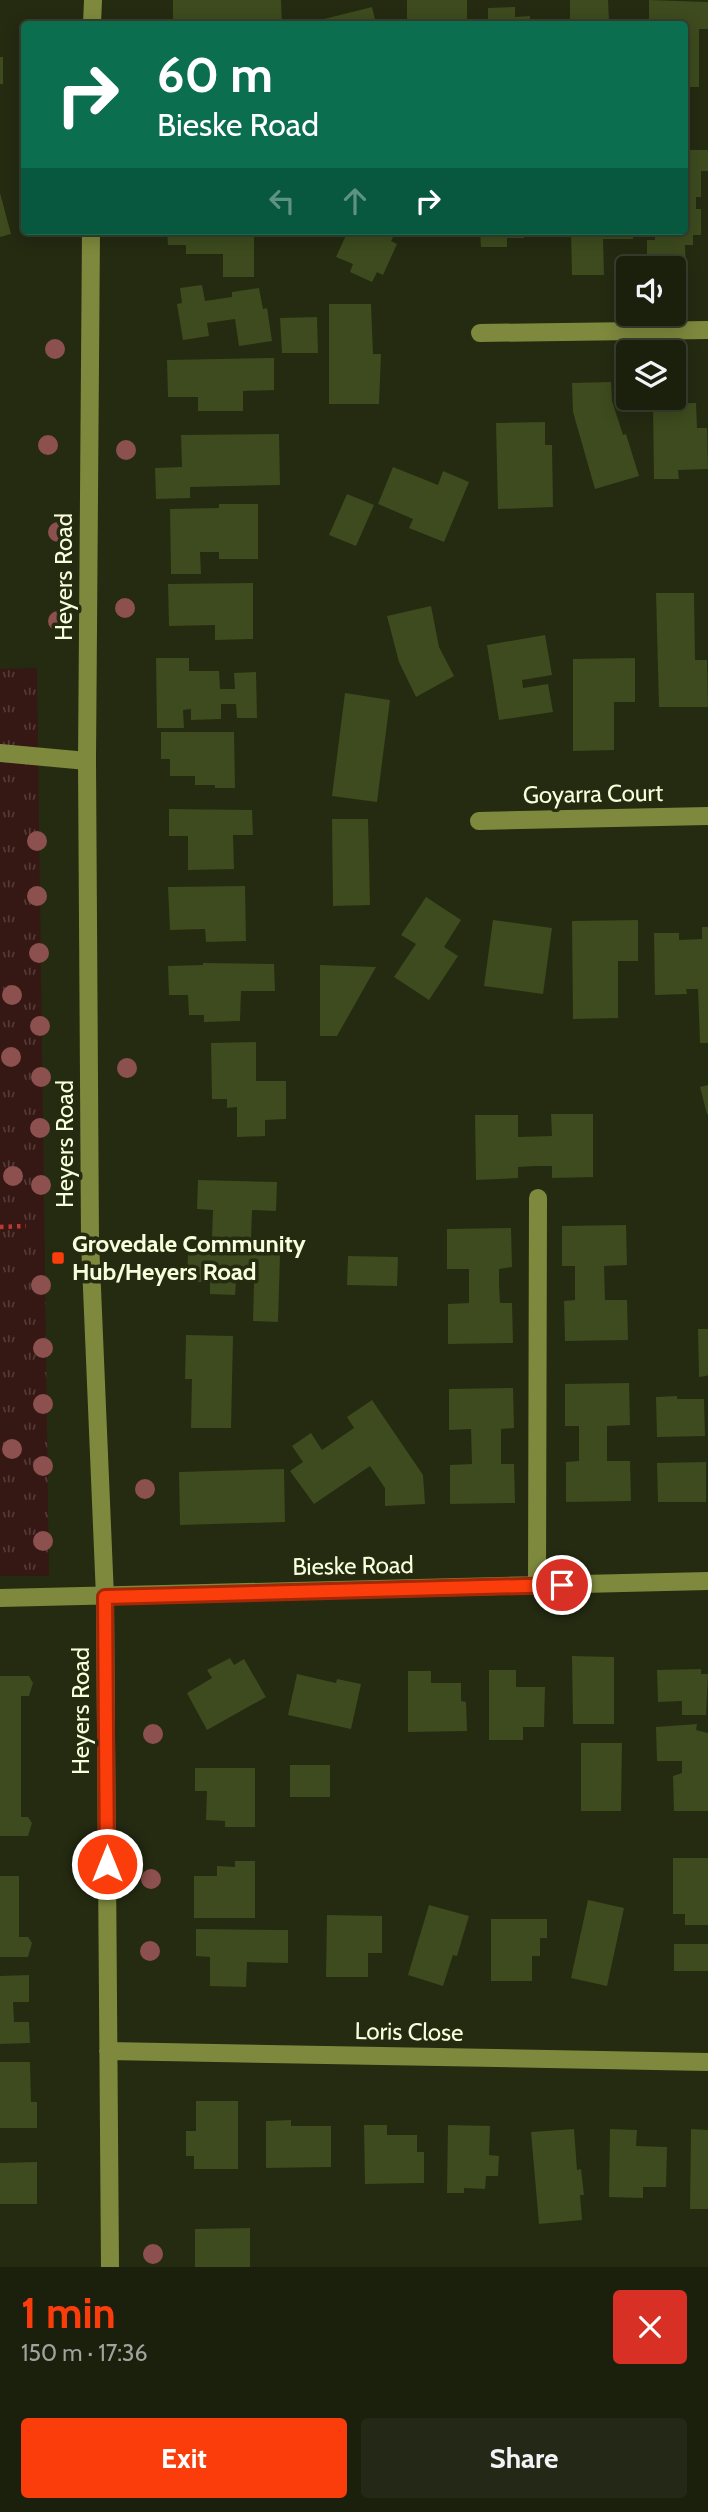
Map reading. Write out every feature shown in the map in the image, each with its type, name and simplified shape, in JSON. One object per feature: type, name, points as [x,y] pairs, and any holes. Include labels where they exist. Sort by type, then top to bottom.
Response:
[{"type":"street","points":[[92,21],[93,0]]},
{"type":"street","name":"Heyers Road","points":[[91,235],[87,761],[90,1241],[105,1597],[110,2267]]},
{"type":"street","points":[[480,333],[708,330]]},
{"type":"street","points":[[0,753],[87,761]]},
{"type":"street","name":"Goyarra Court","points":[[479,821],[708,816]]},
{"type":"street","points":[[537,1585],[538,1198]]},
{"type":"street","name":"Bieske Road","points":[[0,1598],[708,1581]]},
{"type":"street","name":"Loris Close","points":[[108,2050],[708,2062]]},
{"type":"path","points":[[0,1227],[26,1226]]},
{"type":"green space","points":[[37,668],[49,1576],[0,1576],[0,669]]},
{"type":"building","points":[[173,0],[281,0],[282,21],[173,19]]},
{"type":"building","points":[[407,0],[467,0],[467,21],[407,21]]},
{"type":"building","points":[[570,0],[608,0],[609,21],[570,21]]},
{"type":"building","points":[[649,0],[708,2],[708,29],[699,29],[699,87],[688,87],[688,21],[649,21]]},
{"type":"building","points":[[372,7],[375,21],[320,21]]},
{"type":"building","points":[[515,7],[515,17],[530,16],[530,21],[488,21],[488,8]]},
{"type":"building","points":[[0,57],[3,57],[3,84],[0,84]]},
{"type":"building","points":[[688,150],[708,150],[708,171],[701,171],[701,197],[696,197],[696,209],[701,209],[701,235],[693,235],[693,245],[685,245],[685,256],[647,256],[647,240],[655,240],[655,235],[688,235]]},
{"type":"building","points":[[0,193],[11,234],[0,237]]},
{"type":"building","points":[[167,235],[254,235],[254,277],[223,277],[223,254],[186,254],[186,245],[168,245]]},
{"type":"building","points":[[346,235],[394,235],[391,241],[397,244],[383,275],[377,272],[372,282],[350,272],[353,264],[336,257]]},
{"type":"building","points":[[480,235],[524,235],[524,238],[507,238],[507,247],[481,247]]},
{"type":"building","points":[[571,235],[633,235],[633,239],[603,239],[604,275],[572,275]]},
{"type":"building","points":[[202,285],[205,301],[232,297],[232,292],[259,288],[263,309],[267,308],[272,341],[239,346],[235,319],[207,323],[209,336],[183,340],[177,304],[182,303],[180,288]]},
{"type":"building","points":[[329,304],[371,304],[373,354],[381,354],[379,404],[329,404]]},
{"type":"building","points":[[317,317],[318,353],[282,353],[280,318]]},
{"type":"building","points":[[274,358],[274,390],[243,391],[243,411],[198,411],[198,397],[168,397],[167,360]]},
{"type":"building","points":[[611,382],[612,401],[639,476],[595,489],[573,412],[572,383]]},
{"type":"building","points":[[686,403],[696,403],[697,428],[707,428],[708,469],[678,470],[679,479],[654,479],[653,410],[686,410]]},
{"type":"building","points":[[545,422],[545,445],[552,445],[553,507],[498,509],[496,423]]},
{"type":"building","points":[[279,434],[280,485],[190,487],[190,498],[156,499],[155,468],[182,467],[181,435]]},
{"type":"building","points":[[393,467],[438,485],[443,471],[469,482],[444,542],[409,528],[413,519],[378,504]]},
{"type":"building","points":[[347,494],[374,505],[356,546],[329,535]]},
{"type":"building","points":[[219,504],[258,504],[258,559],[219,559],[219,552],[200,552],[201,574],[171,574],[170,509],[219,508]]},
{"type":"building","points":[[253,583],[253,639],[215,640],[215,625],[169,626],[168,584]]},
{"type":"building","points":[[656,593],[694,593],[695,660],[707,660],[708,707],[659,707]]},
{"type":"building","points":[[431,606],[439,647],[454,676],[416,697],[399,662],[387,616]]},
{"type":"building","points":[[545,635],[552,675],[522,680],[523,688],[548,684],[553,712],[499,720],[487,645]]},
{"type":"building","points":[[156,658],[189,658],[189,671],[219,671],[220,689],[235,689],[234,673],[256,672],[257,718],[237,718],[236,704],[221,704],[221,719],[191,720],[191,709],[183,710],[184,728],[157,728]]},
{"type":"building","points":[[635,658],[635,702],[614,702],[614,750],[573,751],[573,659]]},
{"type":"building","points":[[345,693],[390,700],[377,802],[332,796]]},
{"type":"building","points":[[161,732],[234,732],[235,788],[195,785],[195,776],[170,776],[170,759],[161,759]]},
{"type":"building","points":[[169,809],[252,810],[253,835],[233,835],[234,869],[188,870],[188,836],[169,836]]},
{"type":"building","points":[[332,819],[368,819],[370,905],[333,906]]},
{"type":"building","points":[[245,886],[246,941],[206,942],[205,929],[170,930],[168,887]]},
{"type":"building","points":[[426,897],[461,920],[444,947],[458,956],[429,1000],[394,977],[416,944],[401,935]]},
{"type":"building","points":[[493,920],[552,928],[543,994],[484,986]]},
{"type":"building","points":[[638,920],[638,961],[618,961],[618,1018],[573,1019],[572,921]]},
{"type":"building","points":[[702,927],[708,927],[708,1043],[700,1043],[698,989],[686,989],[687,994],[655,995],[654,933],[679,933],[679,940],[702,939]]},
{"type":"building","points":[[203,963],[274,964],[275,991],[241,991],[240,1021],[204,1022],[204,1015],[189,1015],[188,995],[169,995],[168,966]]},
{"type":"building","points":[[320,965],[376,967],[337,1036],[320,1036]]},
{"type":"building","points":[[256,1042],[256,1081],[286,1081],[286,1119],[265,1120],[265,1136],[237,1137],[237,1107],[227,1108],[227,1099],[212,1099],[211,1043]]},
{"type":"building","points":[[708,1085],[708,1114],[707,1114],[700,1087]]},
{"type":"building","points":[[551,1114],[593,1114],[593,1177],[552,1178],[552,1166],[535,1166],[518,1167],[518,1178],[476,1180],[475,1115],[518,1115],[518,1137],[552,1136]]},
{"type":"building","points":[[198,1180],[277,1182],[276,1211],[252,1210],[251,1240],[212,1239],[213,1210],[197,1209]]},
{"type":"building","points":[[626,1225],[627,1265],[604,1266],[605,1300],[627,1300],[628,1340],[565,1341],[564,1301],[575,1300],[575,1266],[562,1266],[562,1226]]},
{"type":"building","points":[[511,1228],[512,1267],[499,1269],[499,1285],[500,1303],[512,1303],[513,1343],[448,1344],[448,1304],[469,1303],[469,1269],[447,1269],[447,1229]]},
{"type":"building","points":[[188,1252],[280,1255],[278,1322],[253,1321],[254,1282],[236,1281],[235,1295],[210,1294],[210,1282],[187,1282]]},
{"type":"building","points":[[348,1256],[398,1257],[397,1286],[347,1285]]},
{"type":"building","points":[[698,1329],[708,1329],[708,1375],[699,1377]]},
{"type":"building","points":[[186,1335],[233,1336],[231,1428],[191,1428],[192,1379],[185,1379]]},
{"type":"building","points":[[629,1383],[630,1425],[607,1426],[607,1461],[630,1461],[631,1501],[566,1502],[566,1462],[579,1461],[579,1426],[565,1426],[565,1384]]},
{"type":"building","points":[[513,1388],[514,1428],[501,1429],[501,1464],[514,1464],[515,1503],[450,1504],[450,1465],[472,1464],[471,1429],[449,1430],[449,1389]]},
{"type":"building","points":[[677,1396],[677,1399],[704,1399],[705,1436],[657,1437],[656,1397]]},
{"type":"building","points":[[372,1400],[423,1475],[425,1504],[385,1506],[385,1488],[370,1466],[314,1504],[290,1471],[303,1462],[292,1446],[311,1433],[322,1450],[354,1428],[347,1417]]},
{"type":"building","points":[[706,1462],[706,1502],[658,1502],[657,1463]]},
{"type":"building","points":[[284,1469],[285,1522],[180,1525],[179,1472]]},
{"type":"building","points":[[572,1656],[614,1657],[614,1724],[573,1724]]},
{"type":"building","points":[[230,1658],[234,1665],[244,1659],[266,1697],[207,1730],[187,1693],[212,1678],[207,1670]]},
{"type":"building","points":[[701,1669],[701,1674],[708,1674],[706,1715],[682,1715],[682,1701],[658,1702],[657,1670]]},
{"type":"building","points":[[489,1670],[516,1670],[516,1687],[545,1687],[544,1727],[523,1727],[523,1740],[489,1740]]},
{"type":"building","points":[[408,1671],[431,1671],[431,1683],[461,1683],[461,1701],[466,1702],[467,1731],[408,1732]]},
{"type":"building","points":[[297,1674],[336,1683],[337,1679],[361,1684],[351,1729],[288,1715]]},
{"type":"building","points":[[0,1676],[29,1676],[33,1683],[29,1696],[21,1696],[21,1817],[28,1817],[32,1823],[28,1836],[0,1836]]},
{"type":"building","points":[[697,1724],[696,1730],[708,1733],[708,1811],[674,1811],[673,1776],[682,1773],[682,1761],[657,1761],[656,1727]]},
{"type":"building","points":[[581,1743],[622,1743],[621,1811],[581,1811]]},
{"type":"building","points":[[290,1765],[330,1765],[330,1797],[290,1797]]},
{"type":"building","points":[[195,1768],[255,1768],[255,1827],[225,1827],[225,1821],[206,1820],[207,1791],[195,1791]]},
{"type":"building","points":[[673,1858],[708,1858],[708,1925],[685,1925],[685,1914],[673,1914]]},
{"type":"building","points":[[235,1861],[255,1861],[255,1918],[194,1918],[194,1876],[217,1876],[217,1866],[235,1867]]},
{"type":"building","points":[[0,1876],[19,1876],[19,1937],[28,1937],[32,1943],[28,1957],[0,1957]]},
{"type":"building","points":[[588,1900],[624,1908],[607,1986],[571,1978]]},
{"type":"building","points":[[429,1905],[469,1916],[457,1956],[453,1955],[443,1986],[408,1975]]},
{"type":"building","points":[[327,1915],[382,1916],[382,1953],[368,1953],[368,1977],[326,1977]]},
{"type":"building","points":[[491,1919],[547,1919],[547,1938],[540,1938],[540,1956],[532,1956],[532,1981],[491,1981]]},
{"type":"building","points":[[196,1929],[288,1930],[288,1963],[247,1962],[246,1987],[210,1986],[210,1957],[196,1956]]},
{"type":"building","points":[[674,1944],[708,1944],[708,1971],[674,1971]]},
{"type":"building","points":[[29,1975],[29,2002],[13,2002],[14,2022],[29,2022],[30,2043],[0,2044],[0,1976]]},
{"type":"building","points":[[0,2062],[30,2062],[31,2102],[37,2102],[37,2128],[0,2128]]},
{"type":"building","points":[[196,2101],[238,2101],[238,2169],[194,2169],[194,2156],[186,2156],[186,2131],[196,2131]]},
{"type":"building","points":[[291,2120],[291,2126],[331,2126],[331,2167],[266,2168],[266,2121]]},
{"type":"building","points":[[364,2125],[387,2125],[387,2135],[417,2135],[417,2152],[424,2152],[424,2183],[365,2184]]},
{"type":"building","points":[[448,2125],[490,2126],[489,2155],[499,2156],[498,2176],[486,2176],[485,2189],[464,2188],[464,2193],[447,2193]]},
{"type":"building","points":[[574,2129],[577,2170],[581,2169],[584,2195],[580,2195],[582,2220],[539,2224],[531,2132]]},
{"type":"building","points":[[610,2129],[637,2130],[636,2146],[667,2147],[666,2187],[643,2187],[643,2198],[609,2197]]},
{"type":"building","points":[[691,2129],[708,2130],[708,2209],[690,2209]]},
{"type":"building","points":[[37,2162],[37,2204],[0,2204],[0,2163]]},
{"type":"building","points":[[250,2228],[250,2267],[195,2267],[195,2229]]},
{"type":"place","name":"Grovedale Community Hub/Heyers Road","points":[[58,1258]]},
{"type":"route","points":[[107,1864],[105,1597],[562,1585]]}]
